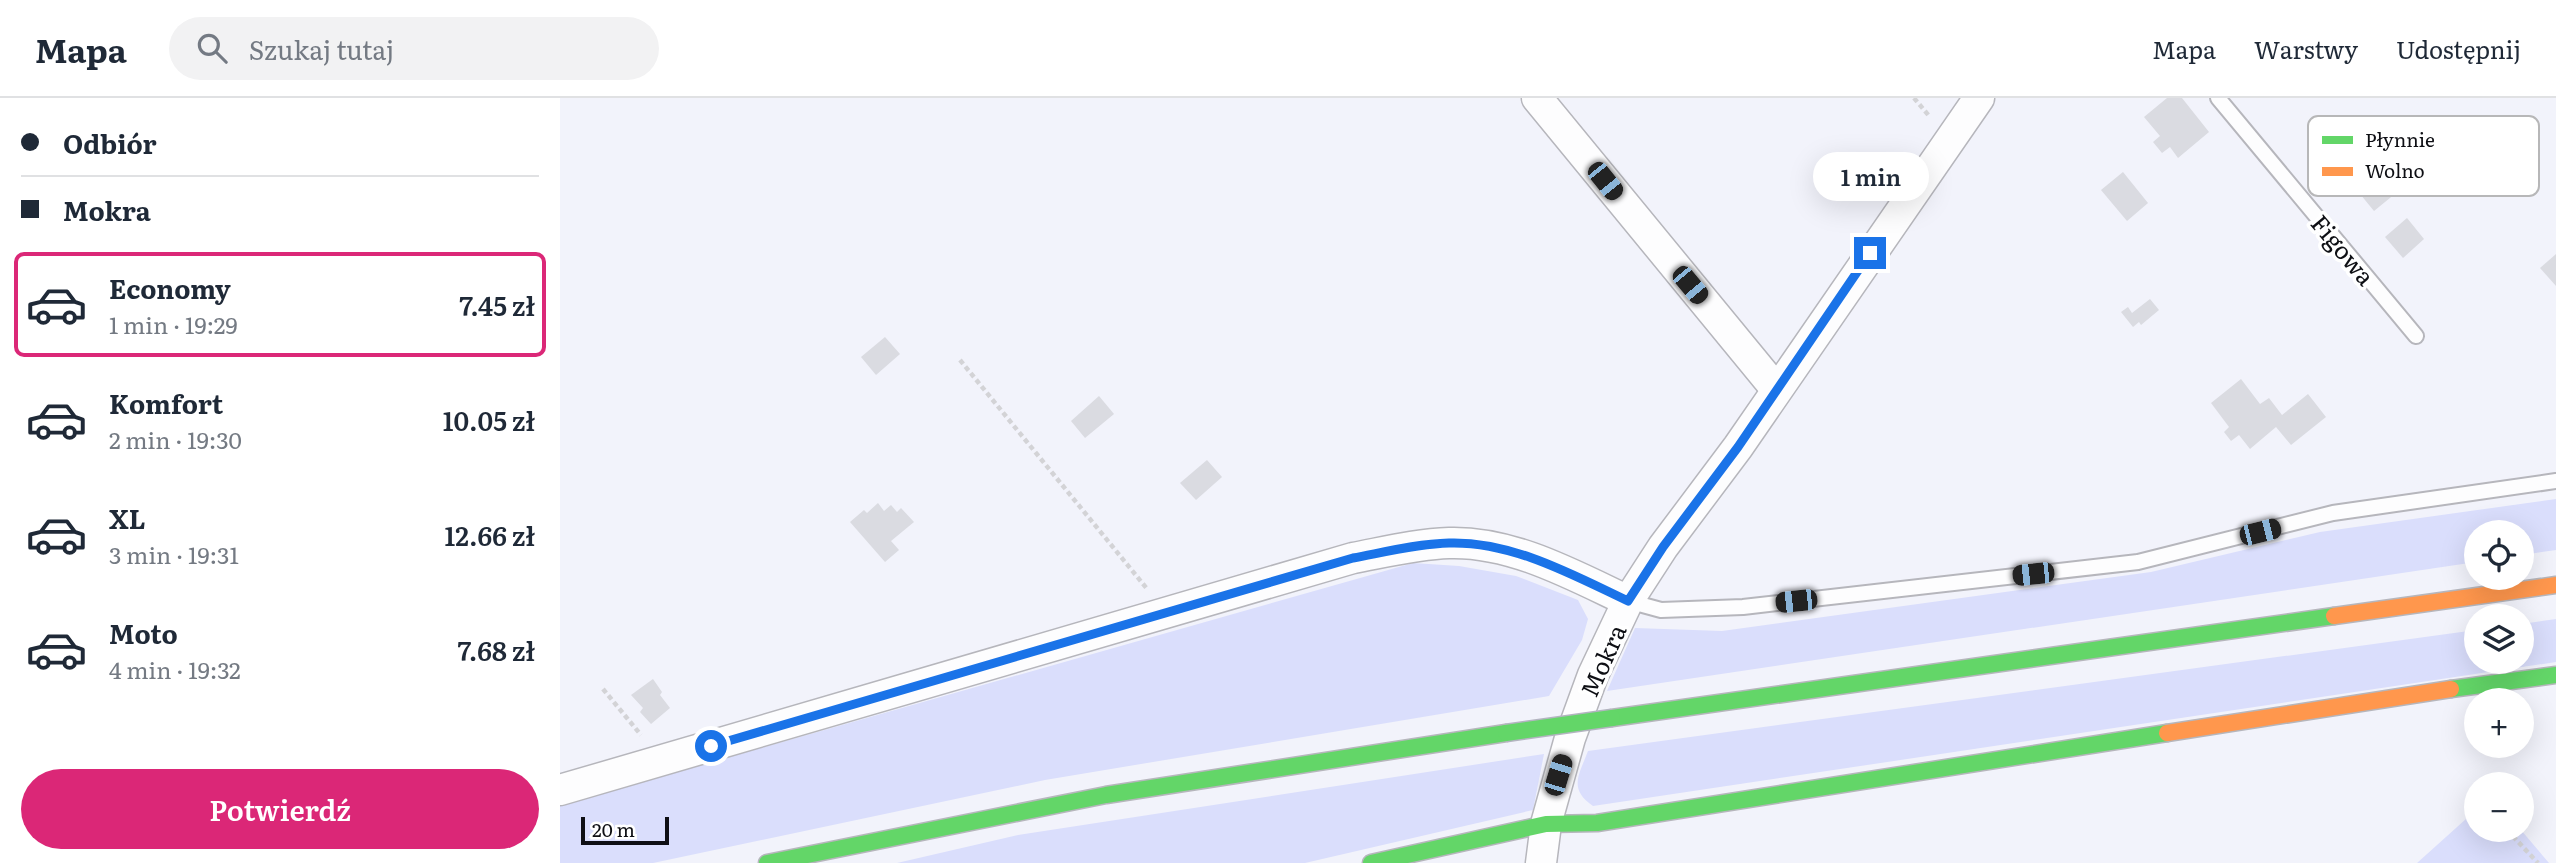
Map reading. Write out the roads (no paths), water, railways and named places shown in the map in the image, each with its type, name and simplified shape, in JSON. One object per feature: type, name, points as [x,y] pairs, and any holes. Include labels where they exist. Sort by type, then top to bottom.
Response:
[{"type":"main road","points":[[767,863],[1106,795],[1506,733],[2556,585]]},
{"type":"main road","points":[[1371,863],[1546,824],[1597,823],[2462,687],[2556,675]]},
{"type":"street","points":[[1537,98],[1776,389]]},
{"type":"street","name":"Mokra","points":[[1541,863],[1546,824],[1570,738],[1593,675],[1628,601],[1663,547],[1702,497],[1979,98]]},
{"type":"street","points":[[560,790],[1353,558],[1415,546],[1451,543],[1486,545],[1513,552],[1628,601]]},
{"type":"lane","name":"Figowa","points":[[2218,98],[2416,336]]},
{"type":"lane","points":[[1628,601],[1661,610],[1743,607],[2138,562],[2333,513],[2556,481]]}]
